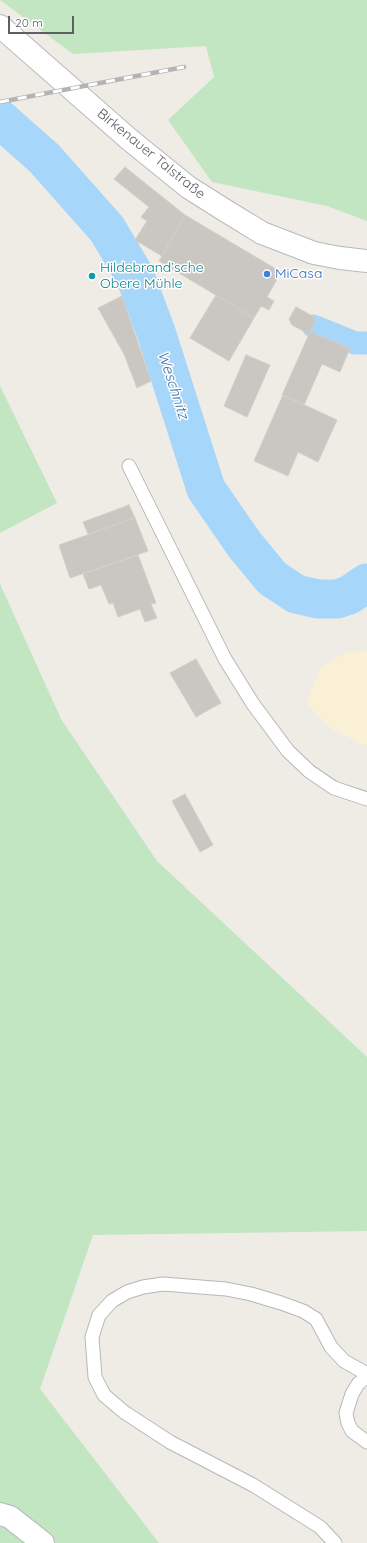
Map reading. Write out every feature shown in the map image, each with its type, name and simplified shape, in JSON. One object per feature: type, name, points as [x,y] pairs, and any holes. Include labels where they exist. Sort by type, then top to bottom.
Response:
[{"type":"main road","name":"Birkenauer Talstraße","points":[[0,26],[130,140],[188,187],[226,212],[262,233],[314,253],[367,261]]},
{"type":"main road","points":[[0,1514],[10,1517],[44,1543]]},
{"type":"lane","points":[[129,466],[225,659],[253,704],[288,750],[309,771],[334,788],[367,799]]},
{"type":"lane","points":[[335,1543],[320,1527],[253,1485],[170,1442],[124,1412],[104,1395],[95,1377],[92,1337],[99,1315],[112,1301],[127,1292],[143,1287],[163,1284],[226,1289],[251,1294],[303,1311],[316,1319],[331,1347],[344,1361],[367,1375],[358,1384],[352,1394],[346,1413],[352,1431],[367,1442]]},
{"type":"green space","points":[[0,0],[367,0],[367,221],[327,206],[212,182],[168,120],[214,77],[206,46],[73,54]]},
{"type":"green space","points":[[0,386],[57,503],[0,533]]},
{"type":"green space","points":[[0,584],[61,719],[157,861],[367,1057],[367,1231],[93,1235],[40,1389],[159,1543],[0,1543]]},
{"type":"sand","points":[[367,651],[367,746],[331,729],[306,703],[321,667],[348,652]]},
{"type":"building","points":[[125,167],[185,215],[162,256],[135,240],[147,221],[141,217],[149,207],[114,179]]},
{"type":"building","points":[[185,215],[281,272],[267,297],[274,301],[269,310],[261,306],[254,318],[159,261]]},
{"type":"building","points":[[216,295],[254,318],[229,361],[190,338]]},
{"type":"building","points":[[122,296],[151,381],[137,388],[124,354],[98,308]]},
{"type":"building","points":[[296,307],[316,318],[309,334],[292,325],[289,319]]},
{"type":"building","points":[[310,332],[350,348],[340,372],[322,364],[304,405],[282,395]]},
{"type":"building","points":[[246,355],[270,365],[247,417],[224,406]]},
{"type":"building","points":[[283,395],[337,420],[318,462],[298,452],[288,476],[254,461]]},
{"type":"building","points":[[129,505],[135,518],[88,534],[83,522]]},
{"type":"building","points":[[135,518],[148,551],[70,578],[59,545]]},
{"type":"building","points":[[138,555],[156,603],[151,604],[157,618],[145,622],[140,609],[118,617],[113,603],[109,604],[101,585],[89,589],[83,574]]},
{"type":"building","points":[[196,659],[221,703],[196,717],[170,673]]},
{"type":"building","points":[[185,794],[213,845],[200,852],[172,801]]},
{"type":"waterway","name":"Weschnitz","points":[[0,119],[44,158],[107,229],[135,276],[156,332],[206,489],[244,544],[272,578],[296,594],[318,599],[337,599],[349,595],[367,583]]},
{"type":"waterway","points":[[313,326],[355,343],[367,343]]},
{"type":"railway","points":[[0,102],[184,67]]},
{"type":"place","name":"MiCasa","points":[[267,274]]},
{"type":"place","name":"Hildebrand’sche Obere Mühle","points":[[92,276]]}]
